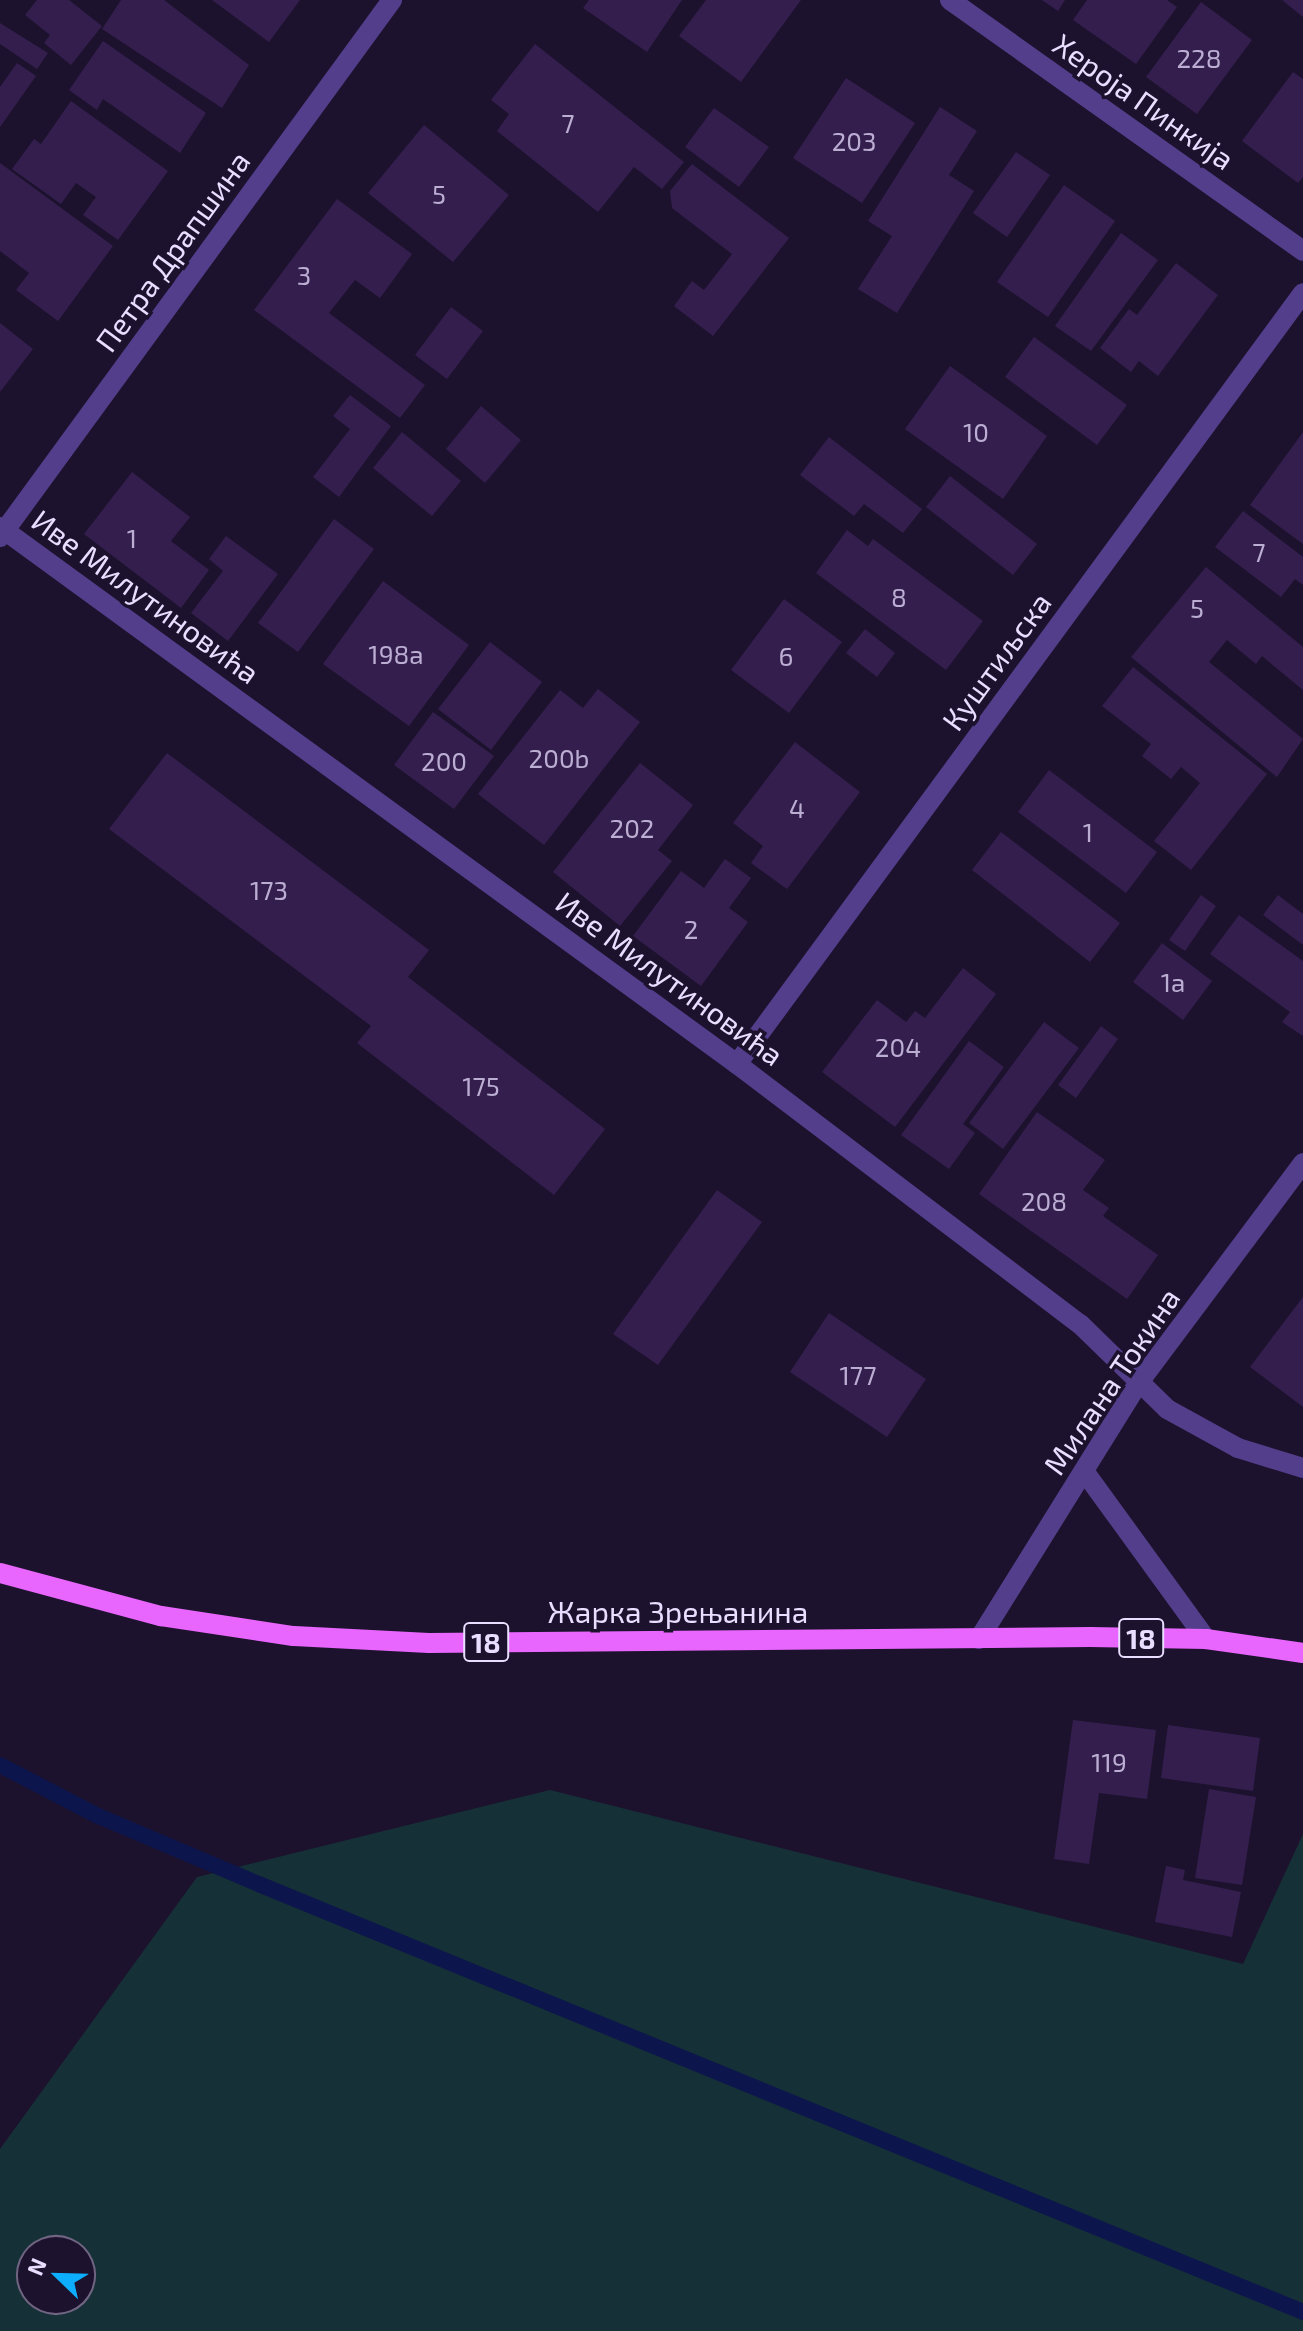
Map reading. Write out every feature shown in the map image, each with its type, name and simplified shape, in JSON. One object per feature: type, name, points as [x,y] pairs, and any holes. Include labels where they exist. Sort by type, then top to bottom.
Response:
[{"type":"main road","name":"Жарка Зрењанина","points":[[0,1573],[161,1616],[294,1636],[429,1643],[979,1639]]},
{"type":"main road","name":"18","points":[[979,1639],[1206,1639],[1303,1653]]},
{"type":"street","name":"Петра Драпшина","points":[[2,532],[392,0]]},
{"type":"street","name":"Хероја Пинкија","points":[[950,0],[1303,251]]},
{"type":"street","name":"Куштиљска","points":[[737,1064],[1303,293]]},
{"type":"street","name":"Иве Милутиновића","points":[[2,532],[737,1064],[1080,1324],[1137,1385],[1192,1425],[1238,1448],[1303,1468]]},
{"type":"street","name":"Милана Токина","points":[[979,1639],[1137,1385],[1303,1163]]},
{"type":"street","points":[[1084,1471],[1206,1639]]},
{"type":"green space","points":[[550,1790],[1243,1964],[1303,1834],[1303,2331],[0,2331],[0,2149],[197,1877]]},
{"type":"building","points":[[37,0],[69,0],[102,26],[71,65],[44,43],[50,35],[25,15]]},
{"type":"building","points":[[121,0],[164,0],[249,65],[222,108],[102,29]]},
{"type":"building","points":[[212,0],[300,0],[269,42]]},
{"type":"building","points":[[589,0],[682,0],[647,52],[583,8]]},
{"type":"building","points":[[706,0],[801,0],[741,82],[679,36]]},
{"type":"building","points":[[1042,0],[1065,0],[1058,11]]},
{"type":"building","points":[[1087,0],[1167,0],[1177,7],[1136,64],[1073,20]]},
{"type":"building","points":[[1282,0],[1303,0],[1303,17]]},
{"type":"building","points":[[1201,2],[1252,40],[1197,114],[1146,77]]},
{"type":"building","points":[[0,23],[48,53],[37,69],[0,44]]},
{"type":"building","points":[[103,41],[206,113],[180,153],[103,99],[97,110],[69,90]]},
{"type":"building","points":[[535,44],[684,162],[662,189],[634,167],[598,212],[497,131],[509,114],[491,100]]},
{"type":"building","points":[[17,63],[36,76],[0,127],[0,87]]},
{"type":"building","points":[[1293,72],[1303,79],[1303,177],[1298,183],[1242,141]]},
{"type":"building","points":[[846,78],[915,123],[862,203],[793,158]]},
{"type":"building","points":[[71,101],[168,171],[118,240],[83,215],[96,197],[76,183],[61,204],[12,169],[34,139],[41,144]]},
{"type":"building","points":[[940,107],[977,131],[949,175],[974,191],[897,313],[858,289],[892,236],[868,221]]},
{"type":"building","points":[[714,108],[769,147],[739,187],[685,147]]},
{"type":"building","points":[[424,125],[509,195],[453,262],[368,193]]},
{"type":"building","points":[[1016,152],[1050,175],[1007,237],[973,213]]},
{"type":"building","points":[[0,163],[113,246],[58,321],[16,290],[29,273],[0,251]]},
{"type":"building","points":[[692,164],[789,238],[713,336],[674,306],[692,281],[704,290],[732,254],[672,208],[670,191]]},
{"type":"building","points":[[1064,185],[1115,221],[1048,317],[997,282]]},
{"type":"building","points":[[337,199],[412,254],[380,298],[355,280],[329,313],[425,385],[400,418],[254,310]]},
{"type":"building","points":[[1121,233],[1158,260],[1091,351],[1055,326]]},
{"type":"building","points":[[1176,263],[1218,295],[1158,376],[1139,361],[1131,372],[1100,348],[1129,309],[1137,315]]},
{"type":"building","points":[[451,307],[483,331],[447,379],[415,355]]},
{"type":"building","points":[[0,323],[33,349],[0,392]]},
{"type":"building","points":[[1034,337],[1127,405],[1097,445],[1005,377]]},
{"type":"building","points":[[950,366],[1047,436],[1003,499],[905,429]]},
{"type":"building","points":[[350,395],[391,426],[339,497],[313,477],[350,429],[333,416]]},
{"type":"building","points":[[481,406],[521,440],[485,483],[446,449]]},
{"type":"building","points":[[402,432],[461,481],[432,516],[373,468]]},
{"type":"building","points":[[1303,432],[1303,544],[1250,505]]},
{"type":"building","points":[[829,437],[922,509],[903,533],[864,504],[854,516],[800,475]]},
{"type":"building","points":[[132,472],[190,517],[171,541],[209,570],[181,608],[84,534]]},
{"type":"building","points":[[950,476],[1037,544],[1013,575],[926,507]]},
{"type":"building","points":[[1243,511],[1303,557],[1303,585],[1295,579],[1281,597],[1215,547]]},
{"type":"building","points":[[334,519],[374,549],[298,652],[258,623]]},
{"type":"building","points":[[847,530],[868,546],[873,539],[983,621],[946,670],[816,573]]},
{"type":"building","points":[[226,536],[278,574],[228,641],[191,613],[223,571],[209,559]]},
{"type":"building","points":[[1206,567],[1303,647],[1303,690],[1262,656],[1256,664],[1227,640],[1209,662],[1303,739],[1277,777],[1131,657]]},
{"type":"building","points":[[383,581],[469,645],[409,726],[323,664]]},
{"type":"building","points":[[784,599],[842,642],[789,713],[731,670]]},
{"type":"building","points":[[865,629],[895,653],[877,677],[846,653]]},
{"type":"building","points":[[490,642],[542,682],[491,750],[438,709]]},
{"type":"building","points":[[1133,667],[1267,774],[1191,870],[1154,841],[1200,783],[1181,767],[1171,779],[1142,756],[1151,744],[1102,706]]},
{"type":"building","points":[[598,689],[640,722],[544,845],[478,794],[560,690],[583,708]]},
{"type":"building","points":[[433,712],[494,756],[454,809],[394,765]]},
{"type":"building","points":[[795,742],[860,792],[787,889],[751,863],[763,846],[733,823]]},
{"type":"building","points":[[167,753],[429,950],[408,977],[605,1129],[554,1195],[357,1043],[371,1026],[109,829]]},
{"type":"building","points":[[640,763],[693,805],[658,850],[672,861],[620,926],[553,872]]},
{"type":"building","points":[[1049,770],[1157,852],[1126,893],[1018,812]]},
{"type":"building","points":[[1001,832],[1120,923],[1090,962],[972,870]]},
{"type":"building","points":[[725,859],[751,878],[729,908],[748,922],[701,986],[633,936],[681,871],[704,888]]},
{"type":"building","points":[[1201,895],[1216,906],[1185,951],[1169,940]]},
{"type":"building","points":[[1278,895],[1303,914],[1303,945],[1263,915]]},
{"type":"building","points":[[1239,915],[1303,961],[1303,1036],[1282,1022],[1290,1012],[1210,954]]},
{"type":"building","points":[[1162,943],[1212,981],[1183,1020],[1133,982]]},
{"type":"building","points":[[963,968],[996,994],[895,1127],[822,1072],[877,1000],[906,1022],[915,1011],[925,1018]]},
{"type":"building","points":[[1044,1022],[1079,1048],[1003,1149],[969,1123]]},
{"type":"building","points":[[1101,1026],[1118,1039],[1076,1098],[1058,1085]]},
{"type":"building","points":[[969,1041],[1004,1067],[963,1124],[975,1133],[949,1169],[901,1135]]},
{"type":"building","points":[[1037,1112],[1105,1160],[1083,1190],[1109,1208],[1103,1216],[1158,1255],[1127,1299],[979,1194]]},
{"type":"building","points":[[717,1190],[762,1222],[658,1365],[613,1334]]},
{"type":"building","points":[[1303,1297],[1303,1407],[1250,1367]]},
{"type":"building","points":[[829,1313],[926,1379],[887,1437],[790,1372]]},
{"type":"building","points":[[1073,1720],[1156,1730],[1147,1799],[1099,1793],[1089,1864],[1054,1859]]},
{"type":"building","points":[[1168,1725],[1260,1738],[1253,1791],[1161,1778]]},
{"type":"building","points":[[1209,1789],[1256,1797],[1242,1885],[1195,1878]]},
{"type":"building","points":[[1166,1866],[1185,1870],[1183,1880],[1241,1892],[1232,1937],[1155,1922]]},
{"type":"waterway","points":[[0,1765],[96,1815],[261,1885],[1303,2312]]}]
